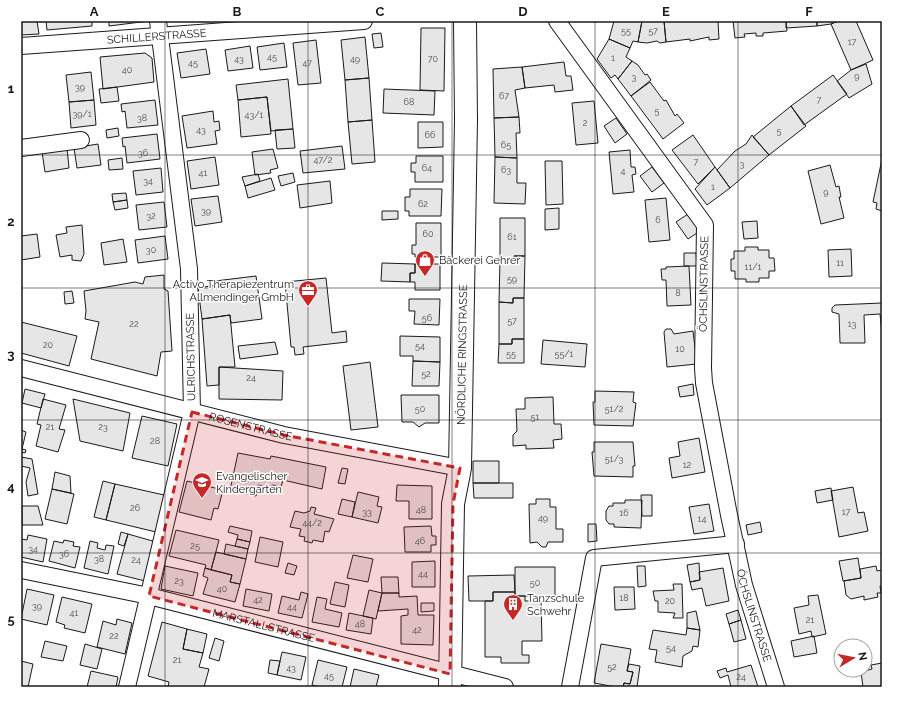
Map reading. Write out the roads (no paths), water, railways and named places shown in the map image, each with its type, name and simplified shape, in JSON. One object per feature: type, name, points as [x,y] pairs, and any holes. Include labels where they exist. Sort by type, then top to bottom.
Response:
[{"type":"street","name":"SCHILLERSTRASSE","points":[[21,46],[159,28],[364,21]]},
{"type":"street","name":"NÖRDLICHE RINGSTRASSE","points":[[450,681],[453,504],[460,468],[466,120],[465,21]]},
{"type":"street","name":"ÖCHSLINSTRASSE","points":[[557,21],[705,225],[703,375],[729,515],[744,585],[776,687]]},
{"type":"street","name":"ULRICHSTRASSE","points":[[127,687],[192,412],[189,269],[159,28]]},
{"type":"street","points":[[21,148],[81,140]]},
{"type":"street","name":"ROSENSTRASSE","points":[[21,368],[284,435],[460,468]]},
{"type":"street","points":[[570,687],[594,558],[736,544]]},
{"type":"street","name":"MARSTALLSTRASSE","points":[[21,570],[149,596],[450,681],[505,687]]},
{"type":"place","name":"Bäckerei Gehrer","points":[[425,277]]},
{"type":"place","name":"Activo Therapiezentrum Allmendinger GmbH","points":[[308,307]]},
{"type":"place","name":"Evangelischer Kindergarten","points":[[202,499]]},
{"type":"place","name":"Tanzschule Schwehr","points":[[513,621]]}]
